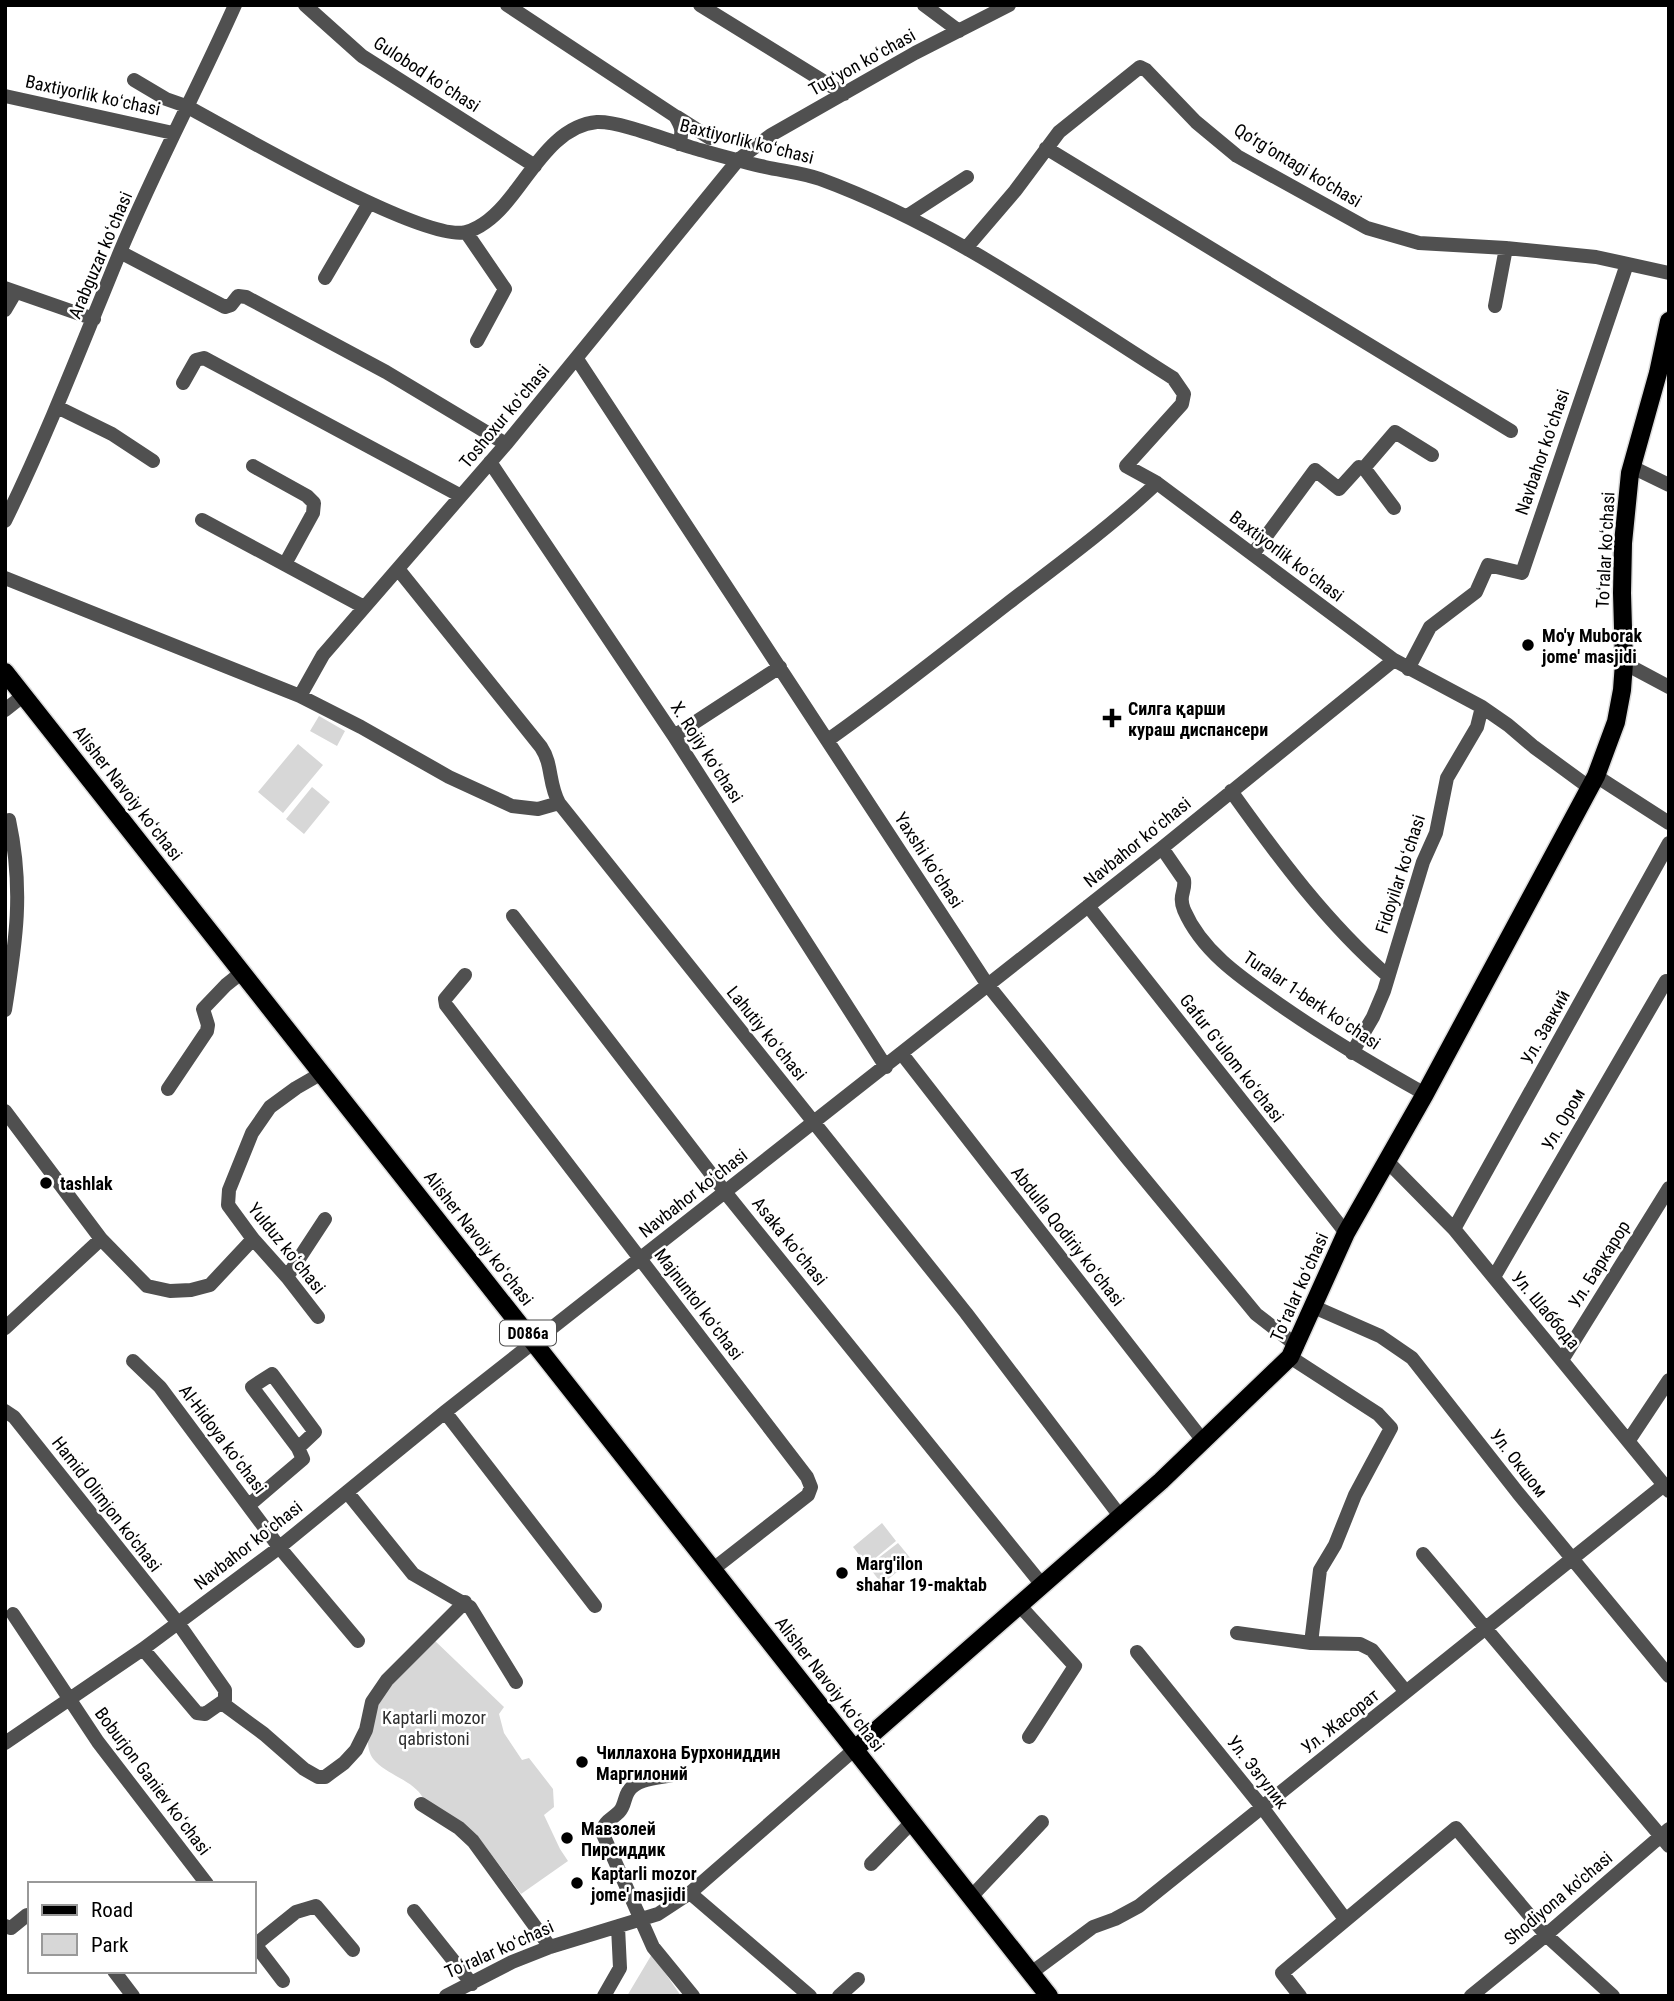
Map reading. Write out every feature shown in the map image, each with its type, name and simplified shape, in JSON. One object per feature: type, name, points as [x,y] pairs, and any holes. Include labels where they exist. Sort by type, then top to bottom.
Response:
[{"type":"main road","name":"Toʻralar koʻchasi","points":[[855,1749],[1204,1442],[1294,1352],[1346,1233],[1426,1094],[1593,782],[1616,722],[1624,663],[1623,543],[1632,467],[1658,373],[1669,321]]},
{"type":"main road","name":"Alisher Navoiy koʻchasi","points":[[5,672],[1049,1996]]},
{"type":"street","name":"Arabguzar koʻchasi","points":[[5,521],[57,407],[173,133],[235,5]]},
{"type":"street","name":"Gulobod koʻchasi","points":[[305,5],[362,55],[535,166]]},
{"type":"street","points":[[507,5],[710,138]]},
{"type":"street","points":[[700,5],[844,94]]},
{"type":"street","points":[[923,5],[959,31]]},
{"type":"street","name":"Tugʻyon koʻchasi","points":[[738,160],[771,135],[1009,5]]},
{"type":"street","name":"Qo‘rg‘ontagi ko‘chasi","points":[[967,247],[1016,191],[1059,132],[1140,67],[1196,122],[1237,156],[1367,228],[1419,243],[1596,257],[1669,273]]},
{"type":"street","name":"Baxtiyorlik koʻchasi","points":[[134,80],[369,203],[446,232],[466,232],[490,219],[500,211],[562,137],[577,128],[596,122],[616,124],[738,160],[818,178],[907,216],[967,247],[1173,378],[1184,394],[1182,404],[1126,467],[1157,483],[1394,660]]},
{"type":"street","name":"Baxtiyorlik koʻchasi","points":[[5,96],[173,133]]},
{"type":"street","points":[[676,116],[681,125],[679,144]]},
{"type":"street","points":[[1046,148],[1511,431]]},
{"type":"street","name":"Toshoxur koʻchasi","points":[[300,696],[323,655],[506,444],[738,160]]},
{"type":"street","points":[[907,216],[967,177]]},
{"type":"street","points":[[325,278],[369,203]]},
{"type":"street","points":[[466,232],[505,289],[477,341]]},
{"type":"street","points":[[1495,306],[1506,248]]},
{"type":"street","points":[[121,252],[225,307],[231,305],[237,296],[246,297],[386,372],[506,444]]},
{"type":"street","name":"Navbahor koʻchasi","points":[[1408,668],[1430,627],[1476,592],[1488,565],[1522,573],[1627,264]]},
{"type":"street","points":[[5,310],[10,291],[94,319]]},
{"type":"street","points":[[183,383],[196,360],[204,358],[461,496]]},
{"type":"street","name":"Yaxshi koʻchasi","points":[[577,359],[987,985],[1256,1314],[1294,1352],[1378,1414],[1391,1428],[1355,1495],[1335,1545],[1320,1570],[1311,1643]]},
{"type":"street","points":[[57,407],[122,440],[153,461]]},
{"type":"street","points":[[1364,468],[1395,432],[1432,455]]},
{"type":"street","name":"X. Rojiy koʻchasi","points":[[490,462],[674,736],[886,1067]]},
{"type":"street","points":[[253,466],[307,496],[314,503],[313,513],[285,564]]},
{"type":"street","points":[[1253,554],[1315,470],[1339,489],[1359,467],[1364,468],[1394,508]]},
{"type":"street","points":[[1632,467],[1669,485]]},
{"type":"street","points":[[828,740],[873,709],[1126,512],[1157,483]]},
{"type":"street","points":[[202,520],[364,607]]},
{"type":"street","name":"Lahutiy koʻchasi","points":[[398,569],[541,747],[549,761],[552,791],[559,803],[966,1313],[1120,1516]]},
{"type":"street","points":[[5,578],[300,696],[449,777],[512,806],[538,809],[559,803]]},
{"type":"street","points":[[1394,660],[1482,707],[1542,754],[1669,822]]},
{"type":"street","name":"Navbahor koʻchasi","points":[[5,1743],[143,1649],[279,1547],[445,1412],[1162,848],[1394,660]]},
{"type":"street","points":[[1624,663],[1669,687]]},
{"type":"street","points":[[674,736],[780,667]]},
{"type":"street","points":[[5,710],[24,695]]},
{"type":"street","name":"Fidoyilar koʻchasi","points":[[1352,1053],[1373,1017],[1388,976],[1423,862],[1436,833],[1447,778],[1477,727],[1482,707]]},
{"type":"street","name":"Fidoyilar koʻchasi","points":[[1231,792],[1313,900],[1367,958],[1388,976]]},
{"type":"street","points":[[5,1010],[18,920],[15,849],[9,820]]},
{"type":"street","name":"Ул. Завкий","points":[[1454,1229],[1669,843]]},
{"type":"street","name":"Turalar 1-berk koʻchasi","points":[[1162,848],[1184,880],[1181,895],[1189,921],[1220,960],[1243,979],[1352,1053],[1426,1094]]},
{"type":"street","name":"Gafur Gʻulom koʻchasi","points":[[1088,906],[1346,1233]]},
{"type":"street","name":"Asaka koʻchasi","points":[[513,916],[725,1192],[1042,1586]]},
{"type":"street","points":[[168,1089],[207,1031],[204,1009],[241,973]]},
{"type":"street","name":"Majnuntol koʻchasi","points":[[465,975],[445,999],[446,1005],[807,1477],[811,1487],[808,1495],[712,1570]]},
{"type":"street","name":"Ул. Ором","points":[[1494,1277],[1666,981]]},
{"type":"street","name":"Abdulla Qodiriy koʻchasi","points":[[902,1054],[1204,1442]]},
{"type":"street","name":"Yulduz koʻchasi","points":[[318,1317],[228,1205],[229,1190],[252,1133],[270,1107],[322,1073]]},
{"type":"street","points":[[5,1111],[101,1240],[147,1286],[170,1292],[210,1285],[253,1239]]},
{"type":"street","name":"Ул. Шаббода","points":[[1387,1160],[1454,1229],[1666,1488]]},
{"type":"street","name":"Ул. Баркарор","points":[[1562,1360],[1669,1188]]},
{"type":"street","points":[[288,1277],[325,1219]]},
{"type":"street","points":[[5,1328],[101,1240]]},
{"type":"street","name":"Ул. Окшом","points":[[1314,1307],[1380,1336],[1412,1358],[1518,1493],[1669,1676]]},
{"type":"street","name":"Al-Hidoya koʻchasi","points":[[133,1361],[160,1387],[279,1547],[358,1641]]},
{"type":"street","points":[[248,1505],[303,1459],[298,1448],[252,1387],[272,1374],[315,1432],[298,1448]]},
{"type":"street","points":[[1629,1440],[1669,1380]]},
{"type":"street","name":"Hamid Olimjon ko'chasi","points":[[5,1410],[14,1417],[177,1623],[225,1690],[226,1698],[222,1703]]},
{"type":"street","points":[[445,1412],[595,1606]]},
{"type":"street","name":"Ул. Жасорат","points":[[1031,1973],[1093,1927],[1139,1906],[1573,1558],[1666,1488]]},
{"type":"street","points":[[347,1492],[413,1574],[464,1602],[475,1614],[516,1682]]},
{"type":"street","points":[[1423,1554],[1666,1838]]},
{"type":"street","points":[[143,1649],[197,1713],[205,1714],[222,1703],[264,1734],[292,1760],[318,1777],[329,1775],[356,1750],[366,1730],[372,1702],[387,1680],[464,1602]]},
{"type":"street","points":[[1020,1606],[1075,1666],[1029,1737]]},
{"type":"street","name":"Boburjon Ganiev koʻchasi","points":[[13,1614],[70,1700],[204,1882]]},
{"type":"street","points":[[1237,1633],[1311,1643],[1360,1644],[1372,1650],[1406,1692]]},
{"type":"street","name":"Ул. Эзгулик","points":[[1137,1652],[1262,1807],[1345,1919]]},
{"type":"street","name":"Toʻralar koʻchasi","points":[[446,1996],[512,1962],[550,1947],[640,1922],[658,1914],[690,1893],[855,1749]]},
{"type":"street","points":[[674,1775],[641,1782],[632,1787],[626,1794],[621,1809],[604,1824],[602,1830],[653,1947],[693,1996]]},
{"type":"street","points":[[421,1804],[459,1828],[473,1841],[550,1947]]},
{"type":"street","points":[[871,1864],[912,1822]]},
{"type":"street","points":[[971,1897],[1042,1822]]},
{"type":"street","points":[[1293,1993],[1282,1973],[1455,1828],[1546,1935],[1614,1996]]},
{"type":"street","name":"Shodiyona ko'chasi","points":[[1471,1996],[1666,1838]]},
{"type":"street","points":[[690,1893],[810,1996]]},
{"type":"street","points":[[256,1943],[296,1912],[314,1906],[320,1908],[353,1950]]},
{"type":"street","points":[[414,1911],[472,1984]]},
{"type":"street","points":[[5,1926],[11,1928],[27,1915]]},
{"type":"street","points":[[604,1996],[620,1968],[618,1927]]},
{"type":"street","points":[[256,1945],[283,1981]]},
{"type":"street","points":[[116,1973],[134,1996]]},
{"type":"street","points":[[839,1996],[858,1979]]},
{"type":"green space","points":[[319,716],[345,731],[337,746],[310,731]]},
{"type":"green space","points":[[298,744],[323,765],[283,813],[258,792]]},
{"type":"green space","points":[[312,787],[330,802],[304,834],[286,819]]},
{"type":"green space","points":[[882,1523],[896,1541],[867,1565],[853,1547]]},
{"type":"green space","points":[[898,1543],[912,1560],[882,1584],[868,1566]]},
{"type":"green space","name":"Kaptarli mozor qabristoni","points":[[432,1638],[504,1707],[499,1714],[504,1733],[522,1760],[529,1758],[553,1789],[554,1807],[544,1815],[568,1861],[521,1894],[476,1834],[423,1798],[414,1787],[382,1767],[371,1755],[368,1747],[371,1717],[383,1691]]},
{"type":"green space","points":[[652,1954],[681,1996],[627,1996]]},
{"type":"place","name":"Mo'y Muborak jome' masjidi","points":[[1528,645]]},
{"type":"place","name":"Силга қарши кураш диспансери","points":[[1112,718]]},
{"type":"place","name":"tashlak","points":[[46,1183]]},
{"type":"place","name":"Marg'ilon shahar 19-maktab","points":[[842,1573]]},
{"type":"place","name":"Чиллахона Бурхониддин Маргилоний","points":[[582,1762]]},
{"type":"place","name":"Мавзолей Пирсиддик","points":[[567,1838]]},
{"type":"place","name":"Kaptarli mozor jome' masjidi","points":[[577,1883]]}]
